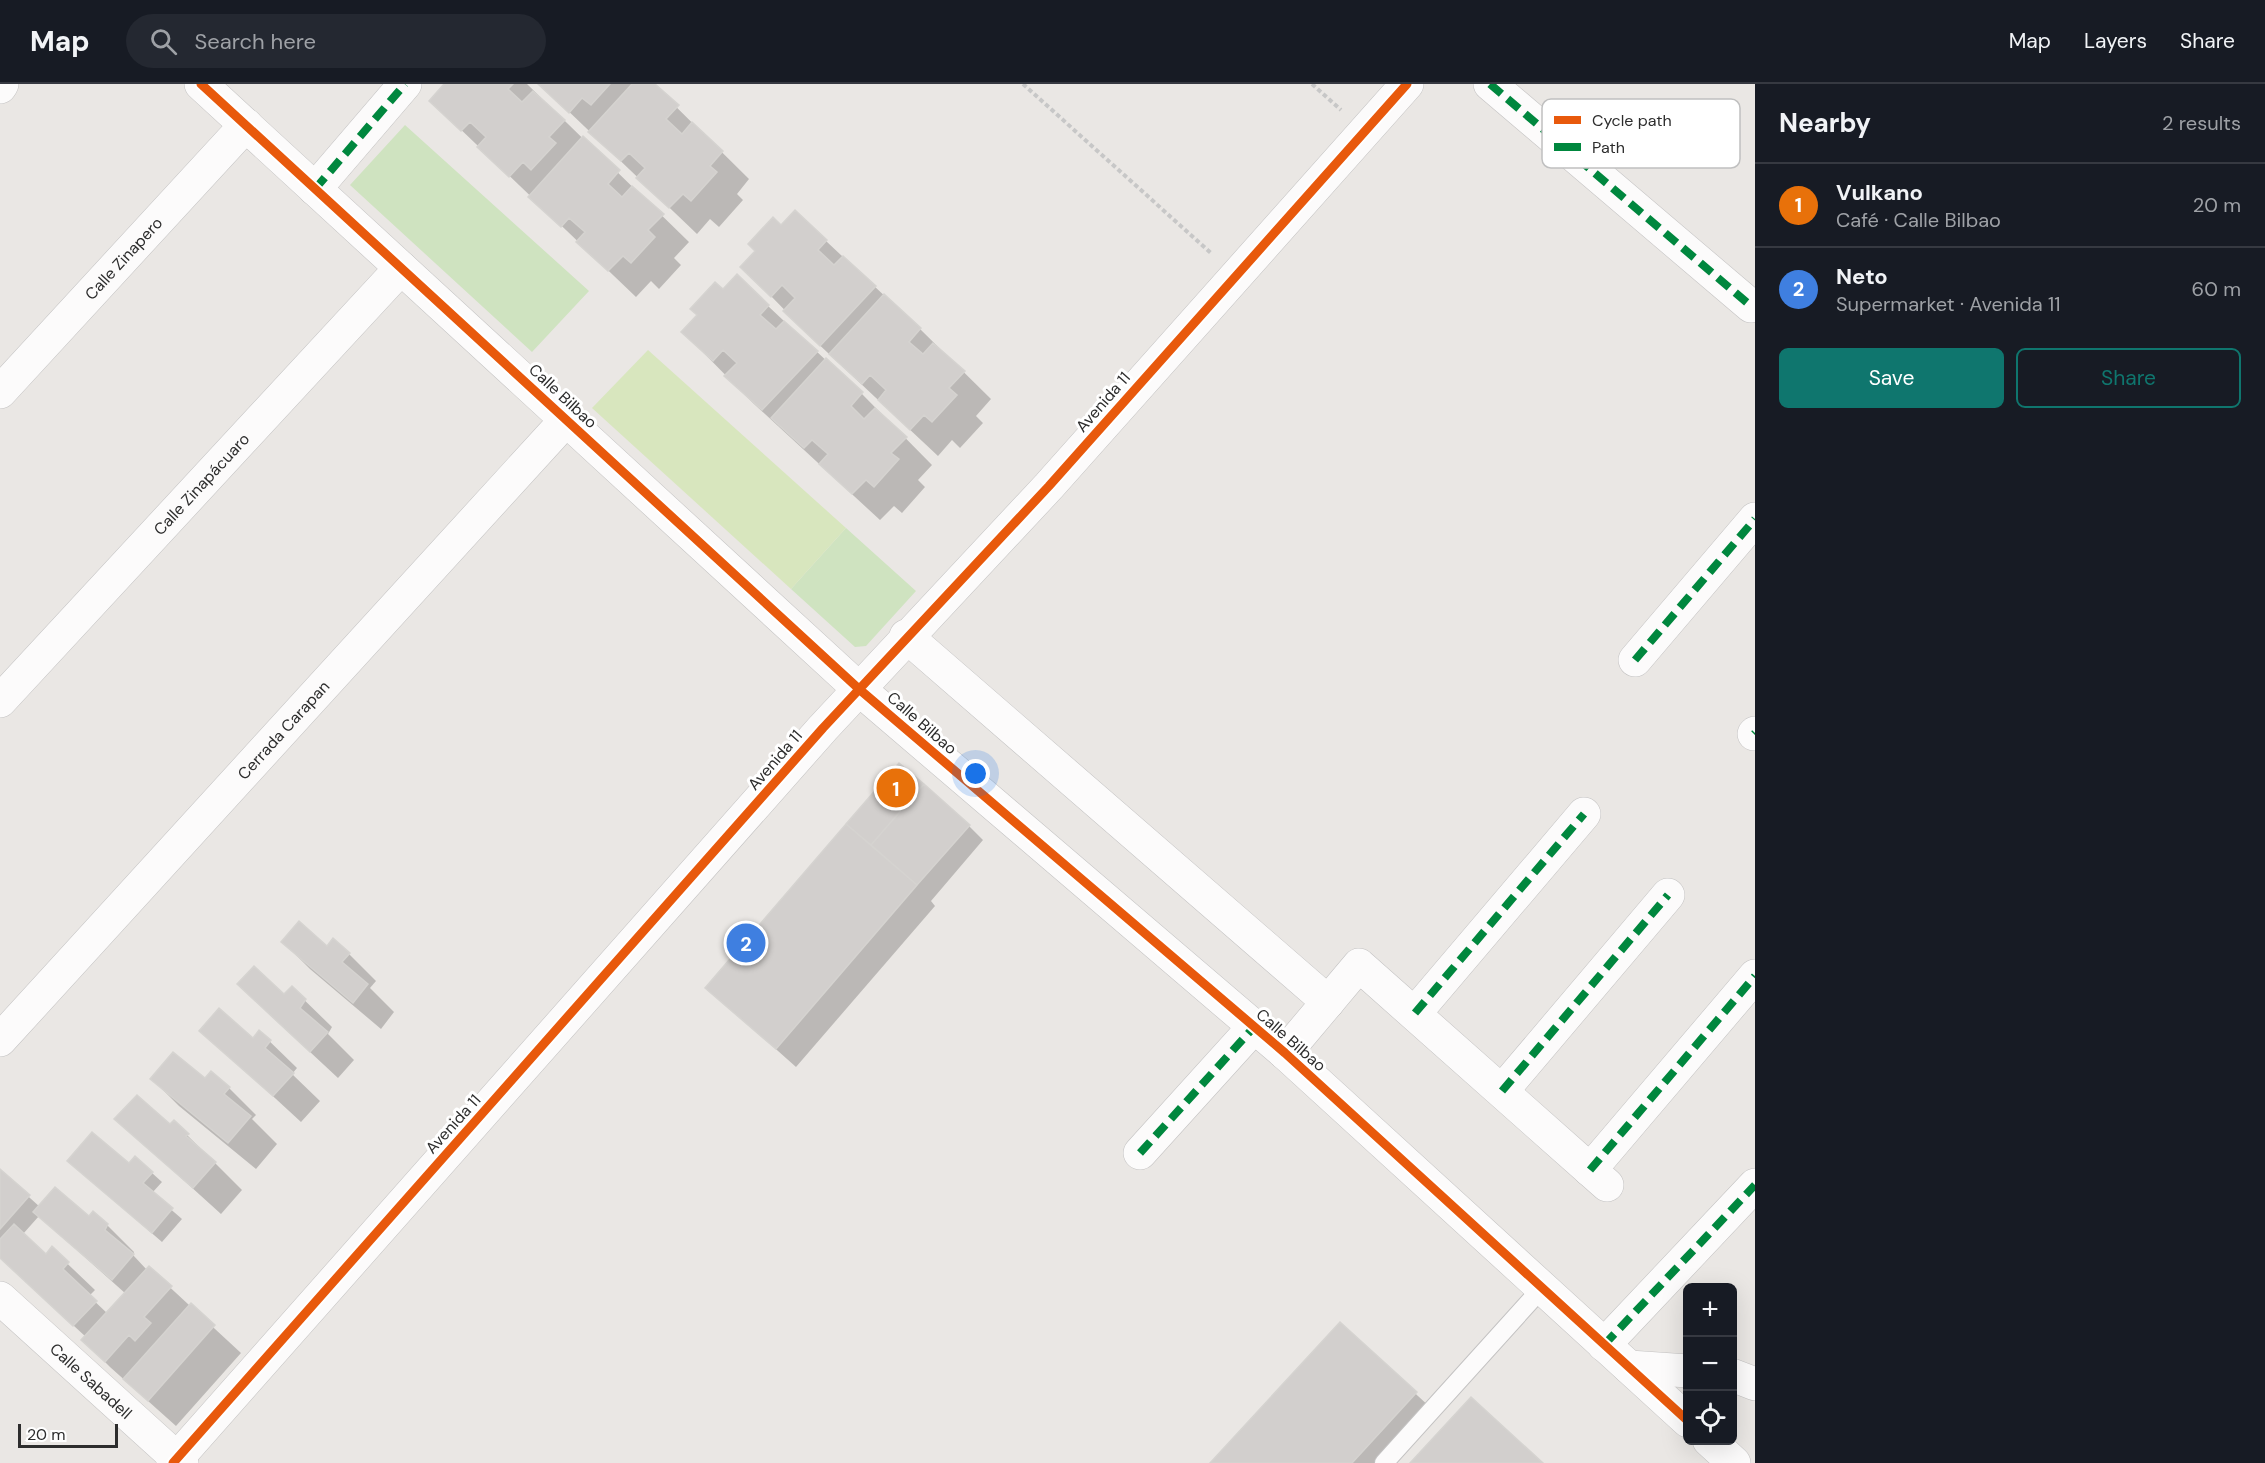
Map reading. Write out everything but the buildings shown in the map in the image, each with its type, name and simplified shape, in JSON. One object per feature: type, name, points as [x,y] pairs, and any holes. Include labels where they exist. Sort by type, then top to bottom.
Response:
[{"type":"street","name":"Calle Bilbao","points":[[201,84],[859,689],[1285,1053],[1683,1416]]},
{"type":"street","points":[[315,189],[405,84]]},
{"type":"street","name":"Avenida 11","points":[[177,1462],[906,636],[1048,486],[1407,84]]},
{"type":"street","points":[[1490,84],[1542,128]]},
{"type":"street","name":"Calle Zinapero","points":[[0,392],[246,125]]},
{"type":"street","points":[[1589,168],[1751,306]]},
{"type":"street","name":"Calle Zinapácuaro","points":[[0,701],[401,268]]},
{"type":"street","name":"Cerrada Carapan","points":[[0,1040],[566,420]]},
{"type":"street","points":[[1635,660],[1755,519]]},
{"type":"street","points":[[906,636],[1328,1002]]},
{"type":"street","points":[[1415,1013],[1584,814]]},
{"type":"street","points":[[1502,1091],[1668,895]]},
{"type":"street","name":"Calle Bilbao","points":[[1285,1053],[1359,965],[1598,1177],[1755,976]]},
{"type":"street","points":[[1140,1152],[1254,1027]]},
{"type":"street","points":[[1605,1345],[1755,1185]]},
{"type":"street","name":"Calle Sabadell","points":[[4,1311],[177,1462]]},
{"type":"street","points":[[1629,1367],[1683,1371]]},
{"type":"street","points":[[1737,1377],[1755,1383]]},
{"type":"street","points":[[1714,1445],[1734,1463]]},
{"type":"lane","points":[[1384,1463],[1542,1288]]},
{"type":"path","points":[[1023,84],[1235,274]]},
{"type":"green space","points":[[405,125],[589,291],[532,352],[350,185]]},
{"type":"green space","points":[[648,350],[846,528],[791,589],[592,408]]},
{"type":"green space","points":[[846,528],[916,591],[866,646],[855,647],[791,589]]},
{"type":"marked path","points":[[315,189],[405,84]]},
{"type":"marked path","points":[[1490,84],[1542,128]]},
{"type":"marked path","points":[[1589,168],[1751,306]]},
{"type":"marked path","points":[[1635,660],[1755,519]]},
{"type":"marked path","points":[[1415,1013],[1584,814]]},
{"type":"marked path","points":[[1502,1091],[1668,895]]},
{"type":"marked path","points":[[1590,1170],[1755,976]]},
{"type":"marked path","points":[[1140,1153],[1254,1027]]},
{"type":"marked path","points":[[1604,1345],[1755,1185]]},
{"type":"cycle path","points":[[201,84],[859,689],[1285,1053],[1683,1416]]},
{"type":"cycle path","points":[[173,1463],[823,728],[1049,486],[1407,84]]},
{"type":"place","name":"Vulkano","points":[[896,788]]},
{"type":"place","name":"Neto","points":[[746,943]]}]
